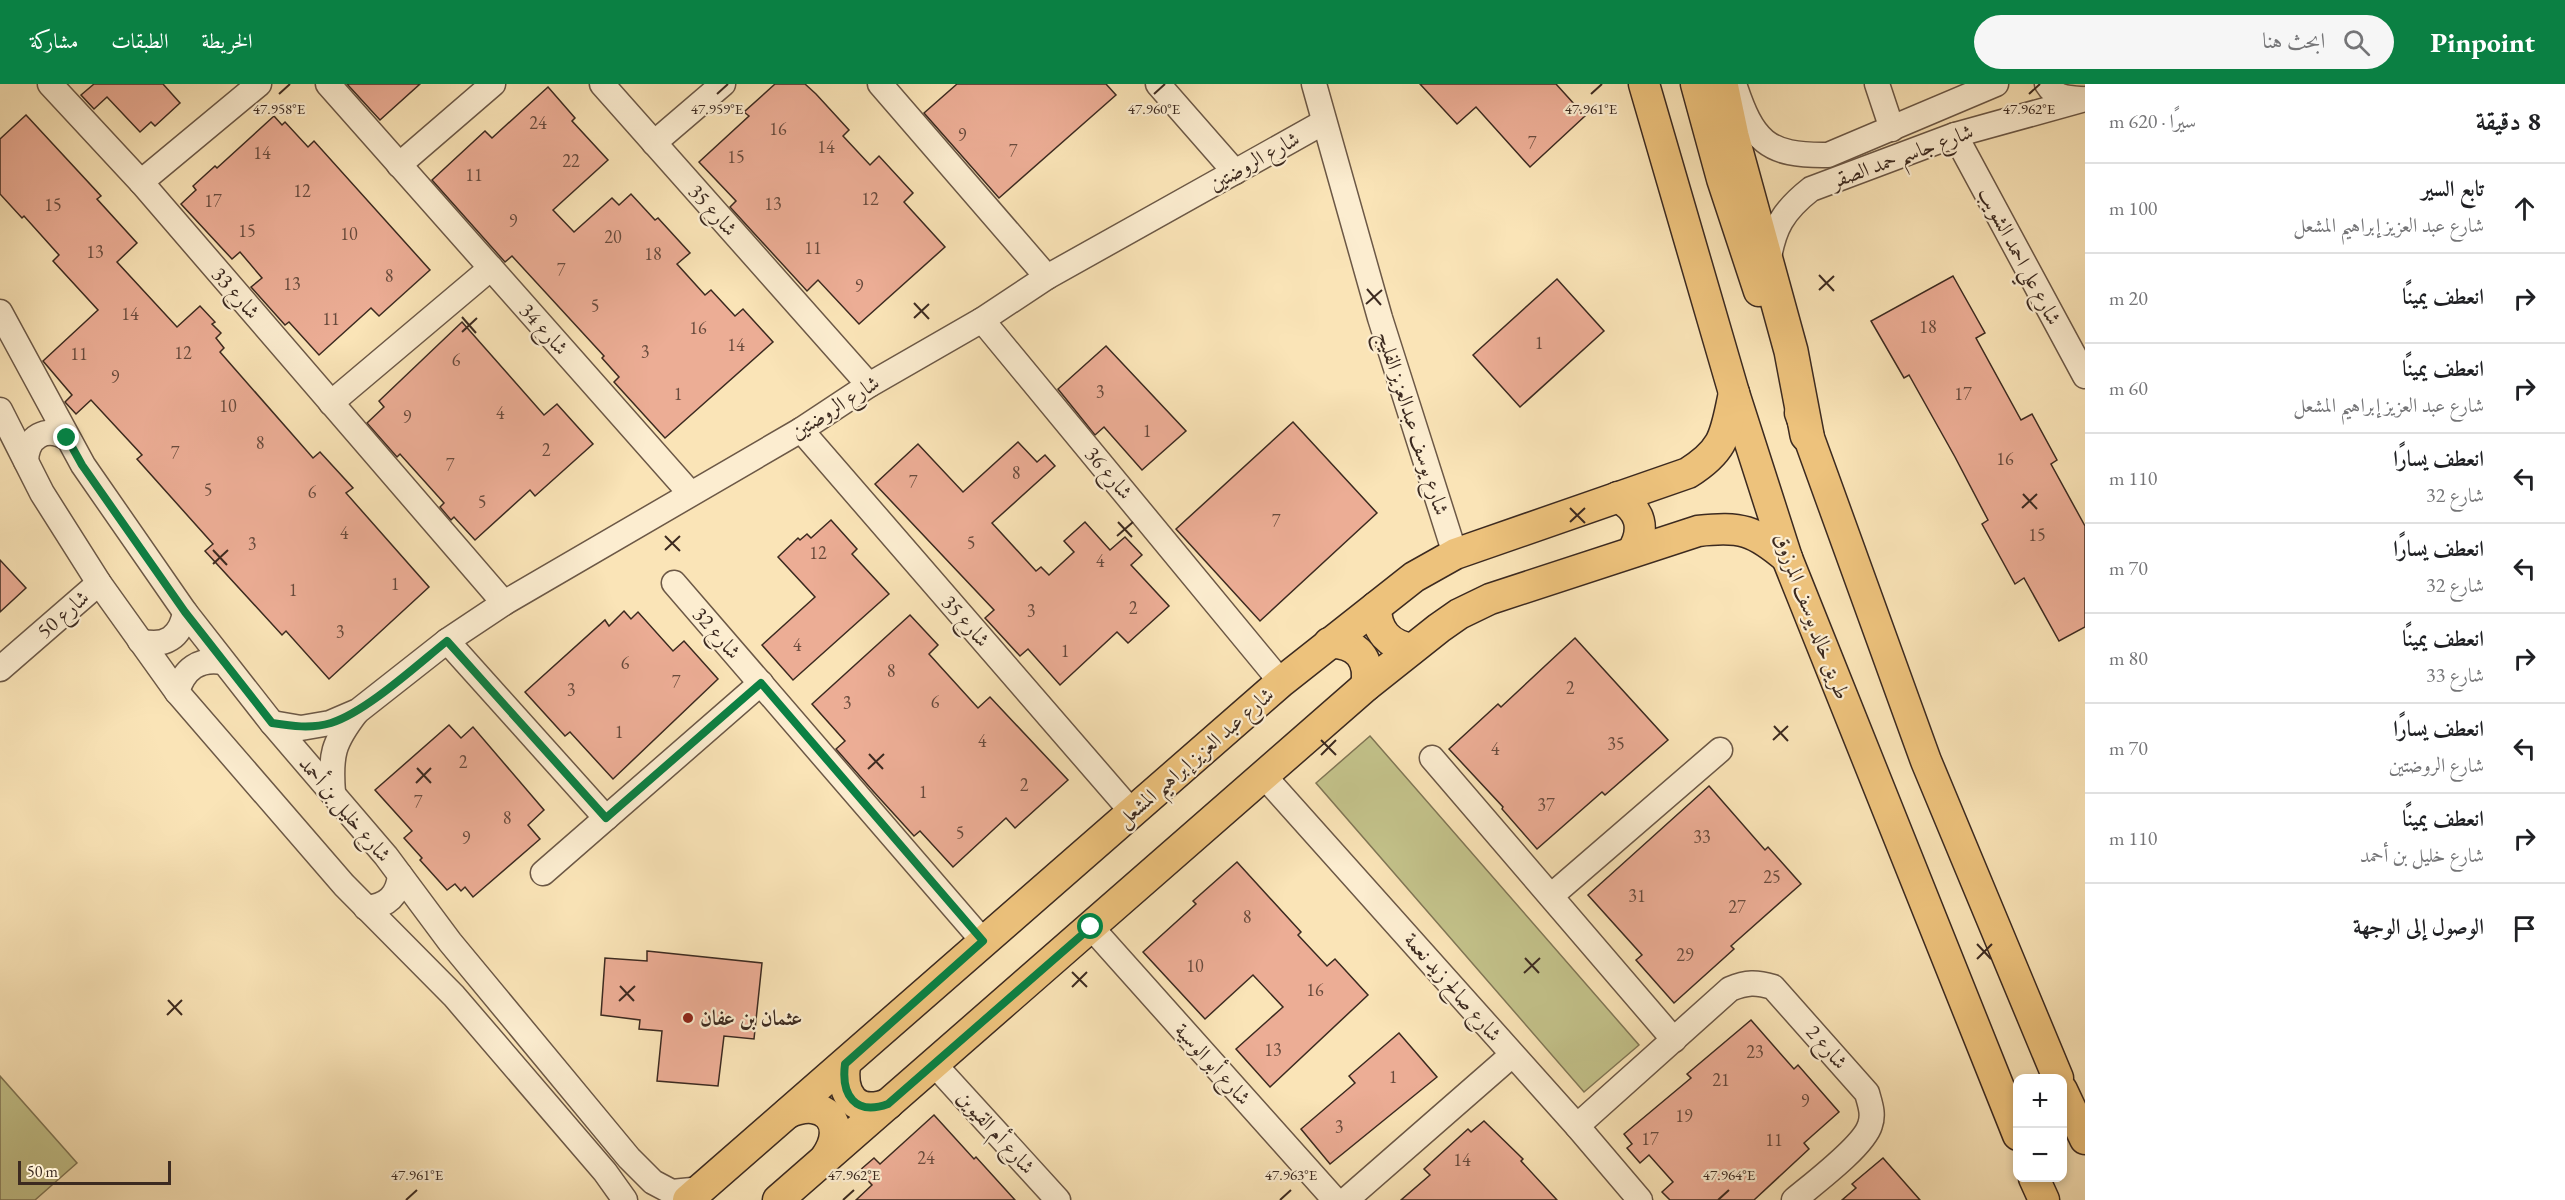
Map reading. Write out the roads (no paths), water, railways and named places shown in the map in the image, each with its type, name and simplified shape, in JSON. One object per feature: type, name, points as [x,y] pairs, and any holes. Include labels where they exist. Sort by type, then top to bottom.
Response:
[{"type":"highway","points":[[1721,84],[1732,136],[1791,351],[1807,435]]},
{"type":"main road","name":"طريق خالد يوسف المرزوق","points":[[1644,84],[1675,199],[1787,558],[2015,1128]]},
{"type":"main road","points":[[1696,84],[1722,178],[1807,435],[1926,761],[2055,1074]]},
{"type":"main road","name":"شارع عبد العزيز إبراهيم المشعل","points":[[695,1194],[1281,682],[1414,577],[1455,554],[1688,473],[1707,461],[1717,450],[1725,434],[1734,393]]},
{"type":"main road","points":[[1618,497],[1629,504],[1639,521],[1639,540],[1632,552]]},
{"type":"main road","points":[[783,1198],[826,1157],[1366,686],[1459,614],[1490,599],[1698,531],[1722,528],[1744,531],[1765,539],[1787,558]]},
{"type":"main road","points":[[1376,607],[1379,627],[1384,636],[1392,643],[1412,649]]},
{"type":"main road","points":[[1329,643],[1341,642],[1361,653],[1368,675],[1366,686]]},
{"type":"main road","points":[[1914,878],[1961,964],[2013,1090]]},
{"type":"main road","points":[[845,1064],[843,1078],[845,1090],[853,1101],[864,1107],[876,1108],[888,1104]]},
{"type":"main road","points":[[2067,1102],[2085,1139]]},
{"type":"main road","points":[[788,1113],[802,1107],[817,1108],[829,1116],[836,1130],[835,1145],[826,1157]]},
{"type":"street","name":"شارع 33","points":[[50,84],[141,183],[504,603]]},
{"type":"street","points":[[141,183],[259,84]]},
{"type":"street","name":"شارع 34","points":[[328,84],[690,493]]},
{"type":"street","points":[[399,165],[493,84]]},
{"type":"street","name":"شارع 35","points":[[602,84],[869,385]]},
{"type":"street","points":[[654,142],[723,84]]},
{"type":"street","points":[[880,84],[1047,277]]},
{"type":"street","points":[[1158,84],[1235,172]]},
{"type":"street","name":"شارع يوسف عبدالعزيز الفليج","points":[[1314,84],[1380,318],[1455,554]]},
{"type":"street","name":"شارع جاسم حمد الصقر","points":[[1734,84],[1752,130],[1774,148],[1800,156],[1828,155],[1996,84]]},
{"type":"street","points":[[1877,84],[1892,129]]},
{"type":"street","points":[[2047,84],[2052,92],[2062,98],[2084,99]]},
{"type":"street","name":"شارع جاسم حمد الصقر","points":[[1767,269],[1771,244],[1780,221],[1791,205],[1811,189],[1955,135],[2084,99]]},
{"type":"street","name":"شارع الروضتين","points":[[333,793],[331,763],[339,735],[358,711],[447,641],[504,603],[801,430],[869,385],[982,320],[1047,277],[1324,122]]},
{"type":"street","name":"شارع علي احمد الشويب","points":[[1955,135],[2085,376]]},
{"type":"street","points":[[331,403],[491,268]]},
{"type":"street","name":"شارع خليل بن أحمد","points":[[0,312],[82,465],[223,662],[333,793],[400,875],[450,942],[629,1158],[653,1182],[672,1192],[695,1194]]},
{"type":"street","name":"شارع 36","points":[[982,320],[1281,682]]},
{"type":"street","points":[[0,411],[42,493],[99,583],[177,692],[344,885],[454,996],[605,1172],[625,1200]]},
{"type":"street","name":"شارع 35","points":[[801,430],[1132,812]]},
{"type":"street","points":[[26,460],[26,451],[31,441],[39,435],[48,432],[58,433],[67,438]]},
{"type":"street","name":"شارع 50","points":[[0,669],[99,583]]},
{"type":"street","name":"شارع 32","points":[[674,583],[983,941]]},
{"type":"street","points":[[140,641],[159,644],[176,636],[183,625],[185,612]]},
{"type":"street","points":[[447,641],[606,818]]},
{"type":"street","points":[[177,692],[185,673],[193,666],[213,660],[223,662]]},
{"type":"street","points":[[543,873],[761,683]]},
{"type":"street","name":"شارع الروضتين","points":[[272,723],[301,728],[330,723],[358,711]]},
{"type":"street","points":[[1551,896],[1720,750]]},
{"type":"street","points":[[1432,758],[1674,1040]]},
{"type":"street","name":"شارع صالح زيد نعمة","points":[[1264,776],[1428,957],[1640,1200]]},
{"type":"street","points":[[366,908],[386,903],[399,886],[400,875]]},
{"type":"street","name":"شارع أبو الوسية","points":[[1091,927],[1335,1200]]},
{"type":"street","name":"شارع 2","points":[[1577,1126],[1730,989],[1744,983],[1757,982],[1773,987],[1867,1093],[1872,1109],[1870,1125],[1862,1141],[1794,1200]]},
{"type":"street","points":[[1346,1200],[1512,1055]]},
{"type":"street","name":"شارع أم القيوين","points":[[934,1064],[1058,1200]]},
{"type":"place","name":"عثمان بن عفان","points":[[688,1018]]}]
